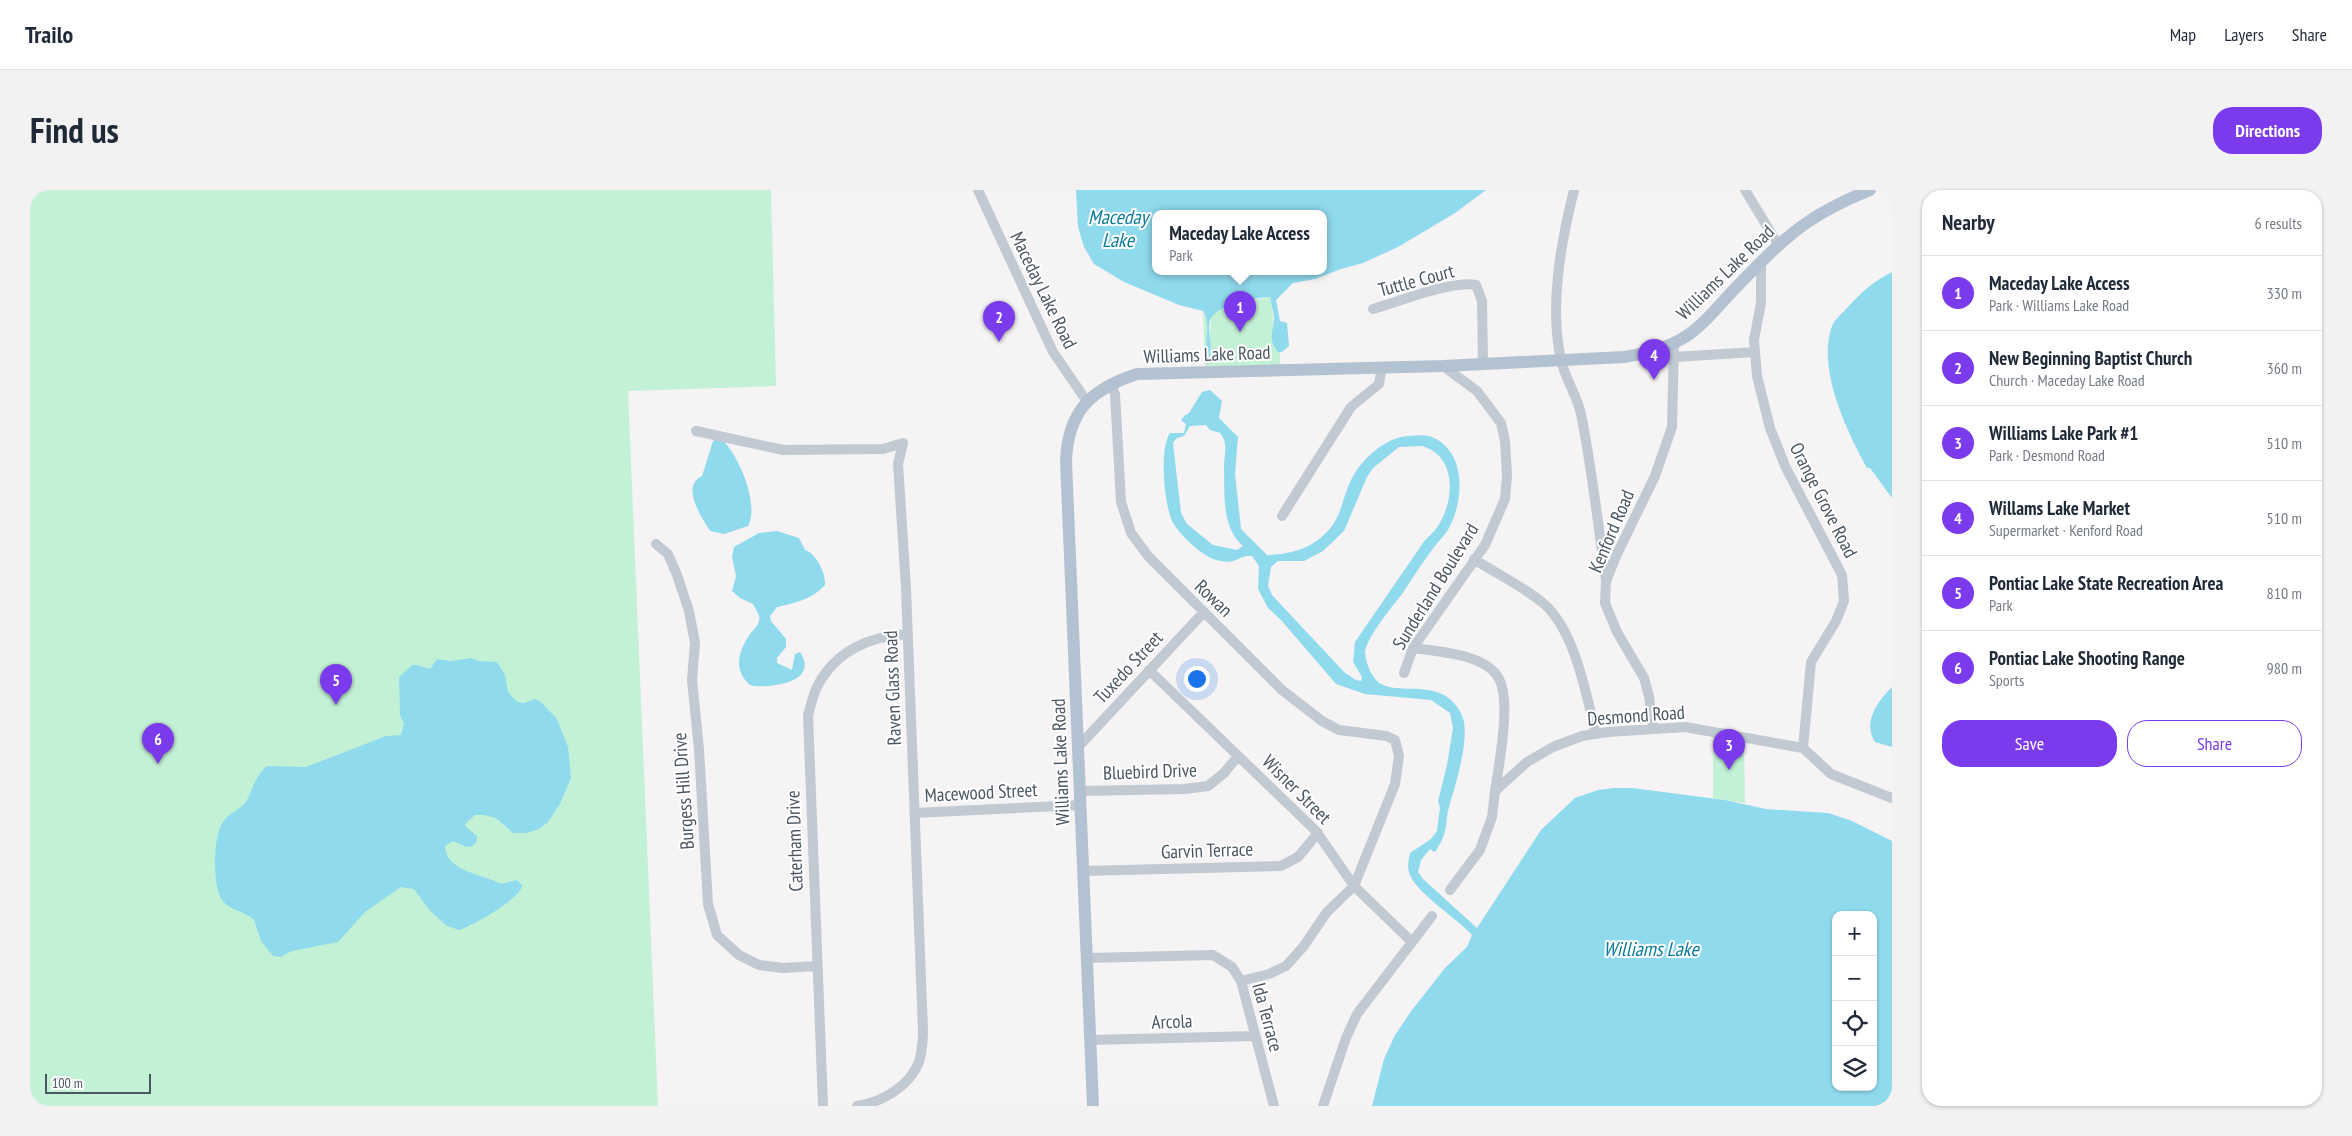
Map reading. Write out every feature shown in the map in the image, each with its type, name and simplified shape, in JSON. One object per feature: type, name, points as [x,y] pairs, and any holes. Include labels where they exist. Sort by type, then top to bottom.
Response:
[{"type":"main road","name":"Williams Lake Road","points":[[1093,1106],[1066,461],[1072,424],[1086,400],[1110,384],[1136,374],[1443,366],[1561,361],[1645,354],[1674,343],[1704,321],[1793,232],[1829,209],[1870,190]]},
{"type":"street","name":"Maceday Lake Road","points":[[978,190],[1053,352],[1086,400]]},
{"type":"street","points":[[1574,190],[1563,234],[1556,300],[1561,361],[1580,411],[1606,581]]},
{"type":"street","points":[[1745,190],[1779,246]]},
{"type":"street","name":"Orange Grove Road","points":[[1761,262],[1762,284],[1754,340],[1756,376],[1770,428],[1786,468],[1842,575],[1844,601],[1842,609],[1811,662],[1803,748]]},
{"type":"street","name":"Tuttle Court","points":[[1373,309],[1464,284],[1476,285],[1482,300],[1483,364]]},
{"type":"street","name":"Kenford Road","points":[[1653,728],[1649,696],[1644,678],[1617,632],[1605,603],[1606,581],[1668,444],[1672,427],[1674,343]]},
{"type":"street","points":[[1674,357],[1755,352]]},
{"type":"street","name":"Sunderland Boulevard","points":[[1404,674],[1413,648],[1485,545],[1505,499],[1507,475],[1505,441],[1501,423],[1486,400],[1443,366]]},
{"type":"street","points":[[1282,516],[1351,407],[1379,384],[1382,367]]},
{"type":"street","name":"Rowan","points":[[1110,384],[1115,394],[1121,502],[1131,533],[1148,556],[1282,690],[1322,721],[1340,730],[1386,736],[1395,740],[1399,756],[1395,784],[1354,886]]},
{"type":"street","name":"Raven Glass Road","points":[[696,431],[783,450],[883,449],[903,443],[898,464],[901,489],[923,986],[923,1031],[921,1056],[913,1071],[896,1090],[882,1099],[857,1106]]},
{"type":"street","name":"Burgess Hill Drive","points":[[656,544],[668,554],[677,575],[690,611],[695,643],[692,680],[699,749],[708,904],[717,935],[739,955],[759,965],[783,968],[817,966]]},
{"type":"street","points":[[1474,559],[1543,603],[1564,629],[1582,679],[1596,734]]},
{"type":"street","name":"Tuxedo Street","points":[[1078,747],[1204,612]]},
{"type":"street","name":"Caterham Drive","points":[[823,1106],[808,715],[817,686],[835,662],[858,645],[879,636],[907,634]]},
{"type":"street","points":[[1413,648],[1466,656],[1487,667],[1498,676],[1504,697],[1503,724],[1492,817],[1483,844],[1473,862],[1450,890]]},
{"type":"street","name":"Wisner Street","points":[[1149,670],[1318,833],[1354,886],[1412,942]]},
{"type":"street","name":"Desmond Road","points":[[1496,791],[1527,762],[1553,747],[1596,734],[1653,728],[1685,727],[1803,748]]},
{"type":"street","points":[[1803,748],[1831,774],[1892,798]]},
{"type":"street","name":"Bluebird Drive","points":[[1080,791],[1166,790],[1208,786],[1224,773],[1238,756]]},
{"type":"street","name":"Macewood Street","points":[[914,813],[1081,805]]},
{"type":"street","name":"Garvin Terrace","points":[[1083,871],[1281,866],[1298,857],[1318,833]]},
{"type":"street","points":[[1241,981],[1269,974],[1286,966],[1303,947],[1327,912],[1354,886]]},
{"type":"street","points":[[1323,1106],[1346,1038],[1357,1014],[1432,916]]},
{"type":"street","name":"Ida Terrace","points":[[1087,958],[1213,955],[1232,967],[1241,981],[1274,1106]]},
{"type":"street","name":"Arcola","points":[[1090,1040],[1255,1036]]},
{"type":"green space","points":[[30,190],[771,190],[776,386],[628,391],[658,1106],[30,1106]]},
{"type":"green space","points":[[1270,297],[1278,352],[1280,352],[1280,366],[1205,366],[1203,311],[1207,322],[1208,361],[1211,320],[1215,311],[1247,301]]},
{"type":"green space","points":[[1713,735],[1744,742],[1745,803],[1713,798]]},
{"type":"water","name":"Maceday Lake","points":[[1076,190],[1486,190],[1455,213],[1398,247],[1363,263],[1327,274],[1327,210],[1152,210],[1152,275],[1325,275],[1293,283],[1276,300],[1280,321],[1287,323],[1289,346],[1282,352],[1278,352],[1272,342],[1274,317],[1270,297],[1261,298],[1234,304],[1214,314],[1210,320],[1209,327],[1209,362],[1206,350],[1207,324],[1203,311],[1179,305],[1124,282],[1094,264],[1084,247],[1078,227]]},
{"type":"water","points":[[1892,272],[1892,498],[1870,468],[1867,468],[1843,419],[1831,382],[1828,346],[1831,329],[1838,317],[1868,288]]},
{"type":"water","name":"Williams Lake","points":[[1210,390],[1222,401],[1219,418],[1238,437],[1235,474],[1241,529],[1267,555],[1292,552],[1308,546],[1328,531],[1335,521],[1348,487],[1358,469],[1372,453],[1390,441],[1399,437],[1428,436],[1438,440],[1454,457],[1458,468],[1459,492],[1458,504],[1450,526],[1376,628],[1365,650],[1369,669],[1374,678],[1381,684],[1395,688],[1428,690],[1444,695],[1457,706],[1463,718],[1465,732],[1463,754],[1448,811],[1446,828],[1442,841],[1436,851],[1434,852],[1430,849],[1421,860],[1418,872],[1423,879],[1477,928],[1541,830],[1575,798],[1598,790],[1632,788],[1725,800],[1766,809],[1828,813],[1852,821],[1892,841],[1892,1106],[1372,1106],[1384,1059],[1395,1035],[1445,968],[1467,947],[1472,935],[1419,888],[1412,880],[1408,867],[1410,853],[1431,839],[1437,831],[1440,808],[1438,801],[1447,765],[1453,728],[1450,713],[1431,700],[1365,694],[1336,684],[1281,620],[1268,608],[1258,589],[1259,566],[1252,556],[1229,562],[1210,558],[1198,550],[1176,528],[1170,515],[1165,491],[1165,451],[1170,433],[1184,433],[1186,424],[1181,420],[1189,413],[1202,392]],"holes":[[[1206,425],[1210,430],[1220,433],[1224,441],[1226,510],[1231,529],[1243,546],[1237,550],[1213,545],[1187,524],[1181,513],[1173,443],[1177,438],[1184,436],[1190,426]],[[1422,446],[1433,451],[1442,459],[1447,469],[1450,480],[1448,504],[1444,516],[1434,532],[1425,540],[1355,642],[1353,662],[1362,677],[1361,681],[1356,680],[1345,673],[1272,595],[1268,586],[1271,567],[1278,561],[1304,561],[1323,551],[1344,531],[1367,477],[1373,468],[1399,447]]]},
{"type":"water","points":[[720,438],[727,445],[740,466],[751,505],[751,517],[748,526],[724,534],[710,531],[698,511],[693,494],[693,487],[702,476],[713,441]]},
{"type":"water","points":[[777,531],[799,538],[805,550],[820,565],[825,585],[809,597],[777,607],[770,616],[771,621],[786,639],[786,647],[777,658],[777,663],[792,670],[795,654],[800,652],[805,662],[804,670],[799,676],[782,684],[754,686],[749,684],[743,677],[740,671],[739,660],[744,644],[758,625],[759,617],[753,604],[740,598],[732,591],[736,576],[732,557],[734,547],[759,533]]},
{"type":"water","points":[[471,658],[479,661],[497,662],[505,675],[508,692],[517,702],[524,703],[535,699],[541,702],[557,719],[568,747],[571,778],[560,804],[548,822],[539,829],[527,833],[513,833],[496,818],[475,815],[465,824],[477,836],[474,844],[466,847],[453,841],[445,846],[447,855],[458,867],[501,884],[517,880],[522,885],[520,891],[495,911],[459,930],[447,926],[430,911],[414,889],[401,887],[365,912],[338,942],[292,951],[280,957],[273,956],[261,941],[254,920],[225,904],[219,893],[215,861],[217,838],[223,822],[246,802],[257,778],[267,766],[306,767],[386,736],[401,735],[404,724],[400,715],[399,677],[412,665],[430,669],[437,659],[450,661]]},
{"type":"water","points":[[1892,687],[1892,747],[1875,742],[1870,727],[1873,712]]},
{"type":"place","name":"Maceday Lake Access","points":[[1240,332]]},
{"type":"place","name":"New Beginning Baptist Church","points":[[999,342]]},
{"type":"place","name":"Willams Lake Market","points":[[1654,380]]},
{"type":"place","name":"Pontiac Lake State Recreation Area","points":[[336,705]]},
{"type":"place","name":"Pontiac Lake Shooting Range","points":[[158,764]]},
{"type":"place","name":"Williams Lake Park #1","points":[[1729,770]]}]
